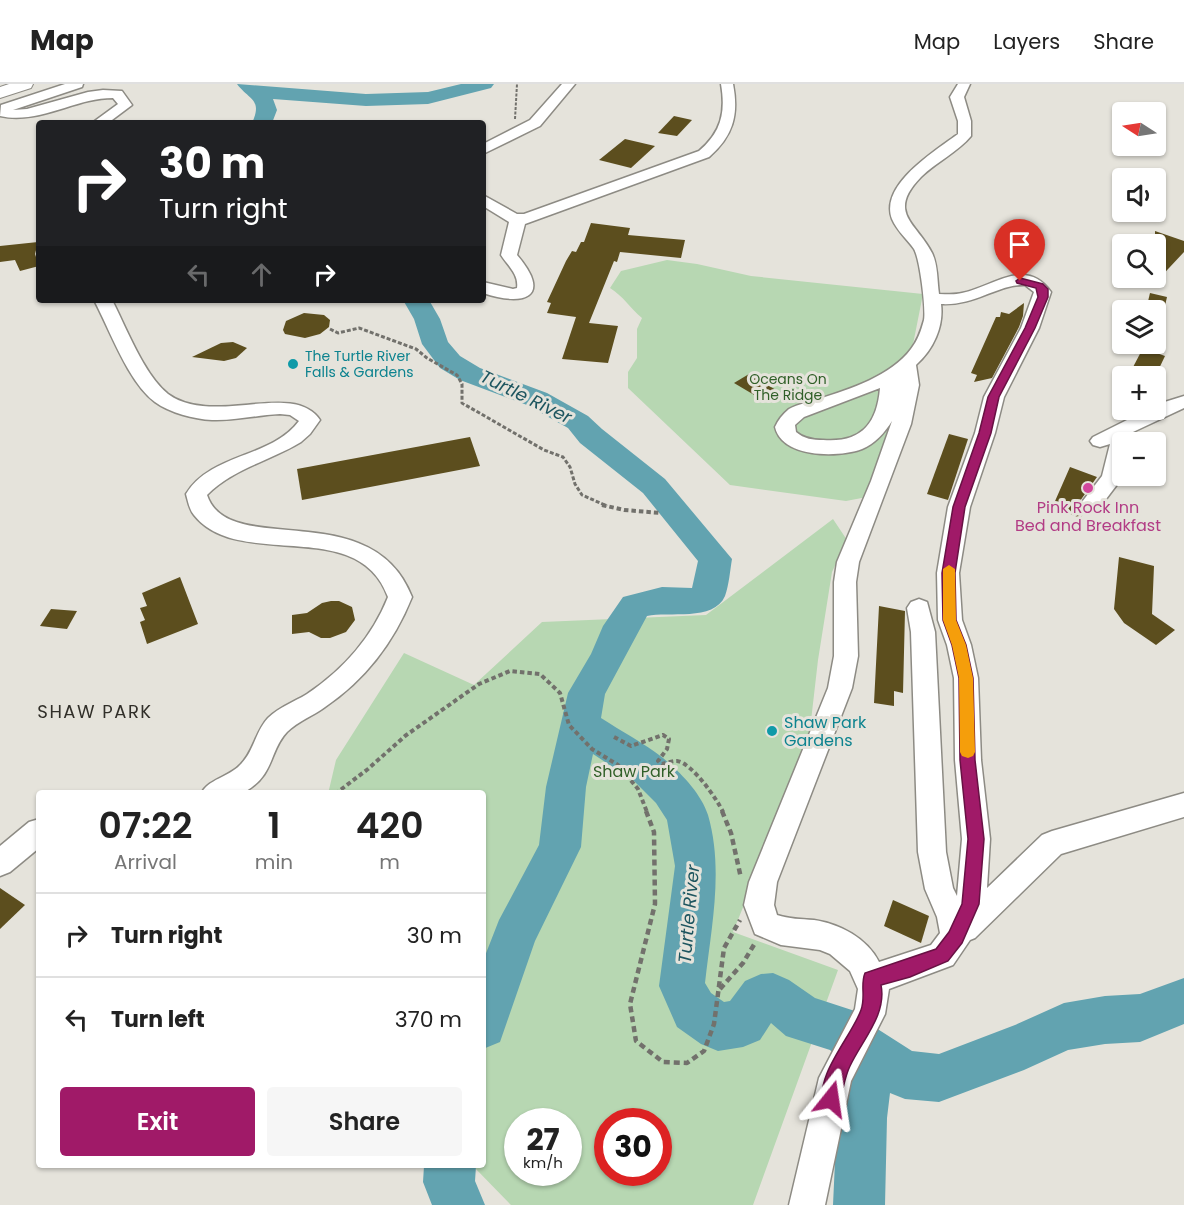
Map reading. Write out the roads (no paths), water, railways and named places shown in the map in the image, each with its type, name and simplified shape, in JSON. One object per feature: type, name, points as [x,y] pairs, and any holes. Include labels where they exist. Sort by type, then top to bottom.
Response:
[{"type":"street","points":[[77,84],[6,108],[4,113],[19,114],[98,94],[117,94],[125,105],[103,120]]},
{"type":"street","points":[[486,149],[535,123],[569,84]]},
{"type":"street","points":[[486,202],[507,216],[519,220],[704,154],[713,147],[727,127],[731,113],[727,84]]},
{"type":"street","points":[[899,371],[797,413],[788,420],[785,426],[786,432],[794,440],[809,446],[830,448],[856,444],[878,427],[899,371],[928,337],[933,318],[924,254],[904,228],[898,215],[898,203],[910,180],[964,136],[965,122],[957,97],[964,84]]},
{"type":"street","points":[[486,288],[505,295],[516,295],[523,291],[526,284],[525,275],[508,251],[518,230],[519,220]]},
{"type":"street","points":[[931,298],[970,297],[1011,281],[1035,283],[1043,292],[1030,328],[994,397],[985,433],[959,507],[948,573],[950,620],[959,645],[966,678],[968,760],[976,839],[970,904],[956,937]]},
{"type":"street","points":[[105,303],[149,383],[160,397],[193,411],[214,414],[298,410],[310,420],[298,435],[216,476],[204,486],[196,494],[197,504],[205,514],[221,527],[253,535],[322,540],[358,553],[381,567],[393,580],[400,597],[393,618],[376,644],[329,692],[279,724],[252,771],[237,784],[223,790]]},
{"type":"street","points":[[807,1205],[835,1078],[843,1059],[869,1015],[874,996],[865,964],[849,948],[826,937],[779,932],[755,920],[764,882],[840,688],[846,656],[845,582],[848,562],[901,424],[910,385],[899,371]]},
{"type":"street","points":[[1100,441],[1171,405],[1184,402]]},
{"type":"street","points":[[1093,502],[1112,478],[1124,428]]},
{"type":"street","points":[[919,608],[923,632],[932,852],[939,889],[952,916],[956,937]]},
{"type":"street","points":[[871,980],[942,955],[956,937],[1052,844],[1184,805]]},
{"type":"street","points":[[0,863],[36,833]]},
{"type":"waterway","name":"Turtle River","points":[[247,84],[258,92]]},
{"type":"waterway","points":[[258,92],[366,100],[428,98],[484,84]]},
{"type":"waterway","name":"Turtle River","points":[[258,92],[265,100],[267,110],[263,120]]},
{"type":"waterway","name":"Turtle River","points":[[418,303],[427,319],[435,344],[450,362],[470,374],[537,399],[578,422],[591,436],[654,486],[715,559],[708,595],[693,602],[662,600],[635,606],[616,636],[608,657],[587,693],[580,725]]},
{"type":"waterway","points":[[486,1017],[515,935],[560,847],[566,787],[580,725]]},
{"type":"waterway","name":"Turtle River","points":[[580,725],[648,769],[670,791],[687,814],[696,866],[682,986],[694,1010],[718,1027],[743,1023],[761,997],[773,996],[803,1019],[844,1030],[859,1045]]},
{"type":"waterway","points":[[859,1045],[905,1075],[939,1078],[1024,1046],[1064,1027],[1105,1020],[1140,1018],[1184,1001]]},
{"type":"waterway","name":"Turtle River","points":[[859,1045],[868,1072],[862,1118],[859,1205]]},
{"type":"waterway","points":[[450,1168],[449,1182],[459,1205]]},
{"type":"place","name":"The Turtle River Falls & Gardens","points":[[293,364]]},
{"type":"place","name":"Pink Rock Inn Bed and Breakfast","points":[[1088,488]]},
{"type":"place","name":"Shaw Park Gardens","points":[[772,731]]},
{"type":"district","name":"SHAW PARK","points":[[95,712]]},
{"type":"park label","name":"Oceans On The Ridge","points":[[788,388]]},
{"type":"park label","name":"Shaw Park","points":[[634,771]]}]
